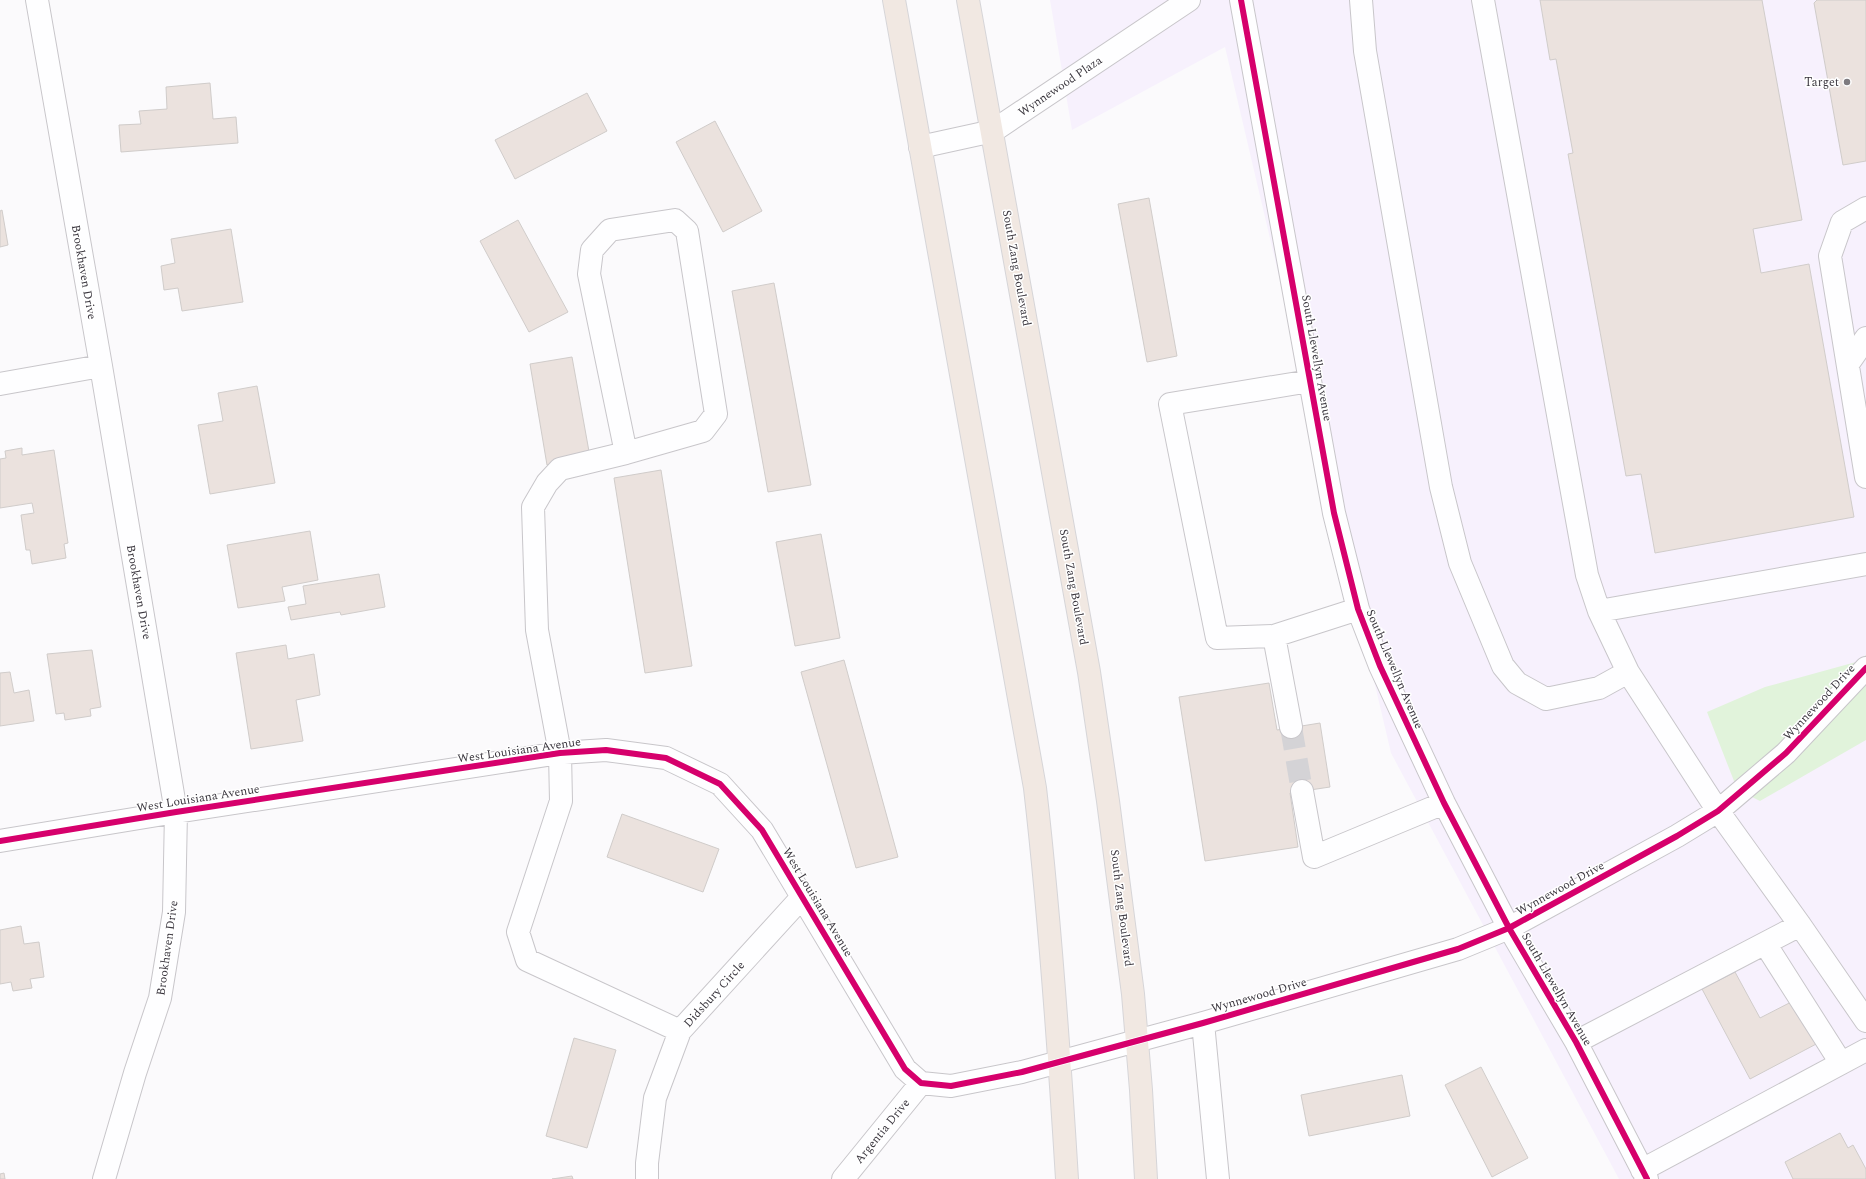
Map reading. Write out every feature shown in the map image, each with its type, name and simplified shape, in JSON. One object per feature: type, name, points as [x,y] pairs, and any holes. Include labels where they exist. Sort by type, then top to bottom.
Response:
[{"type":"main road","points":[[894,0],[1035,788],[1047,899],[1060,1062],[1067,1179]]},
{"type":"main road","name":"South Zang Boulevard","points":[[968,0],[993,131],[1089,672],[1124,925],[1137,1041],[1146,1179]]},
{"type":"street","name":"Brookhaven Drive","points":[[37,0],[101,366],[176,812],[174,912],[160,998],[135,1074],[104,1179]]},
{"type":"street","name":"Wynnewood Plaza","points":[[920,147],[993,131],[1189,0]]},
{"type":"street","name":"South Llewellyn Avenue","points":[[1241,0],[1334,513],[1358,609],[1380,666],[1444,803],[1509,928],[1576,1042],[1645,1174]]},
{"type":"street","points":[[1362,0],[1365,50],[1441,487],[1460,563],[1503,666],[1517,683],[1546,699],[1599,688],[1628,672]]},
{"type":"street","points":[[1483,0],[1587,575],[1599,611],[1628,672],[1718,811],[1800,925],[1866,1021]]},
{"type":"street","points":[[1866,208],[1842,222],[1830,256],[1866,477]]},
{"type":"street","points":[[626,453],[589,274],[592,250],[610,230],[675,220],[687,231],[716,414],[703,431],[626,453],[560,469],[547,483],[533,507],[537,630],[560,753],[561,801],[518,932],[527,960],[680,1031]]},
{"type":"street","points":[[1848,364],[1866,338]]},
{"type":"street","points":[[0,384],[101,366]]},
{"type":"street","points":[[1310,381],[1170,404],[1217,638],[1274,636],[1358,609]]},
{"type":"street","points":[[1599,611],[1866,564]]},
{"type":"street","points":[[1274,636],[1291,728]]},
{"type":"street","name":"Wynnewood Drive","points":[[1137,1041],[1458,949],[1509,928],[1677,836],[1718,811],[1786,753],[1866,668]]},
{"type":"street","name":"West Louisiana Avenue","points":[[0,841],[176,812],[560,753],[606,750],[666,758],[720,784],[762,830],[905,1069],[921,1083]]},
{"type":"street","points":[[1302,791],[1314,857],[1444,803]]},
{"type":"street","name":"Didsbury Circle","points":[[647,1179],[647,1163],[655,1098],[680,1031],[802,896]]},
{"type":"street","points":[[1576,1042],[1766,945],[1800,925]]},
{"type":"street","points":[[1766,945],[1841,1064]]},
{"type":"street","points":[[1203,1023],[1218,1179]]},
{"type":"street","points":[[921,1083],[951,1086],[1022,1072],[1137,1041]]},
{"type":"street","points":[[1645,1174],[1866,1050]]},
{"type":"street","name":"Argentia Drive","points":[[850,1177],[921,1083]]},
{"type":"shaded area","points":[[1050,0],[1866,0],[1866,1179],[1619,1179],[1391,753],[1225,47],[1072,130]]},
{"type":"green space","points":[[1866,655],[1866,740],[1760,801],[1744,793],[1734,781],[1707,712],[1765,687],[1856,662]]},
{"type":"building","points":[[1540,0],[1762,0],[1802,220],[1753,229],[1761,273],[1809,264],[1854,517],[1655,553],[1641,474],[1626,476],[1568,154],[1573,153],[1556,59],[1550,60]]},
{"type":"building","name":"Target","points":[[1817,0],[1866,0],[1866,161],[1843,165],[1814,3]]},
{"type":"building","points":[[210,83],[213,119],[236,117],[238,143],[121,152],[119,125],[141,124],[139,111],[167,109],[166,87]]},
{"type":"building","points":[[587,93],[607,131],[515,179],[495,140]]},
{"type":"building","points":[[715,121],[762,211],[723,232],[676,142]]},
{"type":"building","points":[[1149,198],[1177,356],[1147,362],[1118,204]]},
{"type":"building","points":[[2,210],[8,245],[0,247],[0,211]]},
{"type":"building","points":[[518,220],[568,312],[529,332],[480,241]]},
{"type":"building","points":[[231,229],[243,302],[182,311],[178,288],[164,290],[161,266],[175,263],[171,239]]},
{"type":"building","points":[[774,283],[811,485],[768,492],[732,291]]},
{"type":"building","points":[[572,357],[590,457],[547,465],[530,364]]},
{"type":"building","points":[[257,386],[275,483],[210,494],[198,425],[223,421],[218,393]]},
{"type":"building","points":[[22,448],[22,455],[54,450],[68,543],[64,544],[66,558],[32,564],[30,550],[26,550],[21,515],[34,513],[32,503],[0,508],[0,459],[6,458],[5,451]]},
{"type":"building","points":[[661,470],[692,666],[645,673],[614,478]]},
{"type":"building","points":[[310,531],[318,580],[282,587],[285,601],[238,608],[227,545]]},
{"type":"building","points":[[821,534],[840,638],[795,646],[776,542]]},
{"type":"building","points":[[379,574],[385,607],[341,615],[340,612],[291,620],[288,607],[306,604],[303,586]]},
{"type":"building","points":[[286,645],[288,659],[314,654],[320,695],[296,700],[303,741],[251,749],[236,653]]},
{"type":"building","points":[[92,650],[101,707],[90,709],[91,716],[65,720],[64,713],[56,714],[47,654]]},
{"type":"building","points":[[844,660],[898,857],[856,868],[801,672]]},
{"type":"building","points":[[10,672],[14,693],[29,690],[34,721],[0,726],[0,673]]},
{"type":"building","points":[[1269,683],[1277,730],[1320,723],[1330,787],[1290,793],[1298,847],[1205,861],[1179,697]]},
{"type":"building","points":[[622,814],[719,849],[703,892],[607,857]]},
{"type":"building","points":[[21,926],[24,944],[39,942],[44,977],[30,979],[32,988],[13,991],[11,982],[0,984],[0,930]]},
{"type":"building","points":[[1735,972],[1760,1018],[1797,999],[1820,1042],[1750,1079],[1702,989]]},
{"type":"building","points":[[574,1038],[616,1050],[587,1148],[546,1136]]},
{"type":"building","points":[[1481,1067],[1528,1158],[1492,1177],[1445,1085]]},
{"type":"building","points":[[1402,1075],[1410,1116],[1309,1136],[1301,1095]]},
{"type":"building","points":[[1840,1133],[1848,1148],[1853,1145],[1866,1169],[1866,1179],[1793,1179],[1785,1162]]},
{"type":"building","points":[[4,1173],[5,1179],[0,1179],[0,1174]]},
{"type":"building","points":[[572,1176],[573,1179],[552,1179]]},
{"type":"tunnel","points":[[1291,727],[1302,791]]},
{"type":"cycle path","points":[[1241,0],[1334,513],[1358,609],[1380,666],[1444,803],[1509,928],[1576,1042],[1647,1179]]},
{"type":"cycle path","points":[[0,841],[176,812],[560,753],[606,750],[666,758],[720,784],[762,830],[905,1069],[921,1083],[951,1086],[1022,1072],[1203,1023],[1458,949],[1509,928],[1677,836],[1718,811],[1786,753],[1866,668]]},
{"type":"place","name":"Target","points":[[1847,82]]}]
